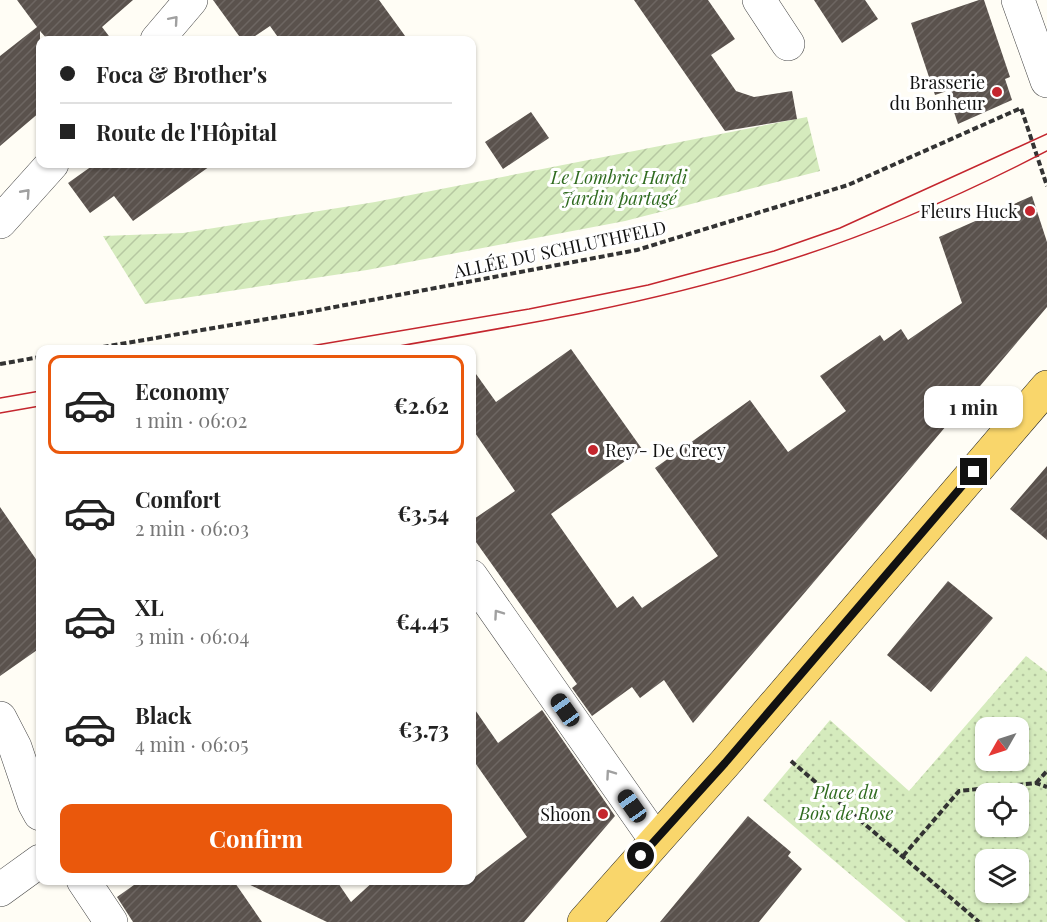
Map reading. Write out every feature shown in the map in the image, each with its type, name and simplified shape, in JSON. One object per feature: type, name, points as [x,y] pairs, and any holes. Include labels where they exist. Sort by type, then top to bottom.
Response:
[{"type":"main road","points":[[584,922],[655,839],[725,763],[1047,387]]},
{"type":"street","points":[[160,36],[191,0]]},
{"type":"street","points":[[759,0],[788,44]]},
{"type":"street","points":[[1018,0],[1047,81]]},
{"type":"street","points":[[0,222],[47,168]]},
{"type":"street","points":[[476,583],[655,839]]},
{"type":"street","points":[[0,718],[36,790]]},
{"type":"street","points":[[0,890],[36,864]]},
{"type":"street","points":[[86,885],[111,922]]},
{"type":"path","name":"ALLÉE DU SCHLUTHFELD","points":[[115,345],[308,312],[637,250],[848,185],[1021,108],[1047,186]]},
{"type":"path","points":[[0,364],[36,358]]},
{"type":"path","points":[[791,761],[979,922]]},
{"type":"path","points":[[1036,783],[1047,771]]},
{"type":"path","points":[[903,856],[959,791],[1036,783],[1047,787]]},
{"type":"green space","name":"Le Lombric Hardi Jardin partagé","points":[[807,117],[820,171],[625,221],[367,270],[145,304],[103,236],[183,233],[375,202]]},
{"type":"green space","name":"Place du Bois de Rose","points":[[1026,656],[1047,672],[1047,922],[906,922],[763,800],[830,720],[909,791]]},
{"type":"building","points":[[17,0],[133,0],[102,27],[109,36],[44,36],[40,31],[40,36],[36,36],[36,115],[0,146],[0,56],[37,27]]},
{"type":"building","points":[[213,0],[379,0],[405,36],[277,36],[270,26],[255,36],[239,36]]},
{"type":"building","points":[[634,0],[708,0],[735,39],[711,55],[736,91],[754,97],[792,91],[797,119],[725,131]]},
{"type":"building","points":[[814,0],[865,0],[878,19],[842,43]]},
{"type":"building","points":[[984,0],[1010,77],[1005,79],[1012,100],[958,124],[947,91],[935,95],[911,23]]},
{"type":"building","points":[[531,112],[549,138],[503,169],[485,142]]},
{"type":"building","points":[[89,168],[207,168],[133,221],[114,196],[90,213],[68,183]]},
{"type":"building","points":[[1032,196],[1047,242],[1047,307],[693,723],[664,680],[640,698],[632,687],[592,716],[572,688],[577,684],[476,542],[476,518],[515,491],[476,434],[476,374],[496,402],[571,349],[625,425],[642,449],[551,514],[617,608],[633,596],[642,608],[718,556],[655,468],[750,400],[788,452],[846,411],[820,376],[880,335],[884,341],[901,329],[908,340],[962,303],[939,237]]},
{"type":"building","points":[[1047,466],[1047,540],[1010,509]]},
{"type":"building","points":[[0,507],[36,559],[36,651],[0,676]]},
{"type":"building","points":[[948,581],[993,618],[931,692],[887,655]]},
{"type":"building","points":[[542,710],[615,816],[524,922],[327,922],[250,885],[339,885],[351,902],[370,885],[476,885],[476,876],[527,837],[476,764],[476,711],[498,743]]},
{"type":"building","points":[[748,816],[791,852],[788,856],[802,869],[759,922],[660,922]]},
{"type":"building","points":[[134,885],[236,885],[262,922],[133,922],[117,897]]},
{"type":"tram line","points":[[317,345],[529,309],[648,285],[774,251],[840,228],[1047,134]]},
{"type":"tram line","points":[[405,345],[579,314],[730,278],[882,227],[982,183],[1047,151]]},
{"type":"tram line","points":[[0,398],[36,392]]},
{"type":"tram line","points":[[0,413],[36,407]]},
{"type":"place","name":"Brasserie du Bonheur","points":[[997,92]]},
{"type":"place","name":"Fleurs Huck","points":[[1030,211]]},
{"type":"place","name":"Rey - De Crecy","points":[[593,450]]},
{"type":"place","name":"Shoon","points":[[603,814]]},
{"type":"route","points":[[641,856],[725,763],[974,472]]}]
